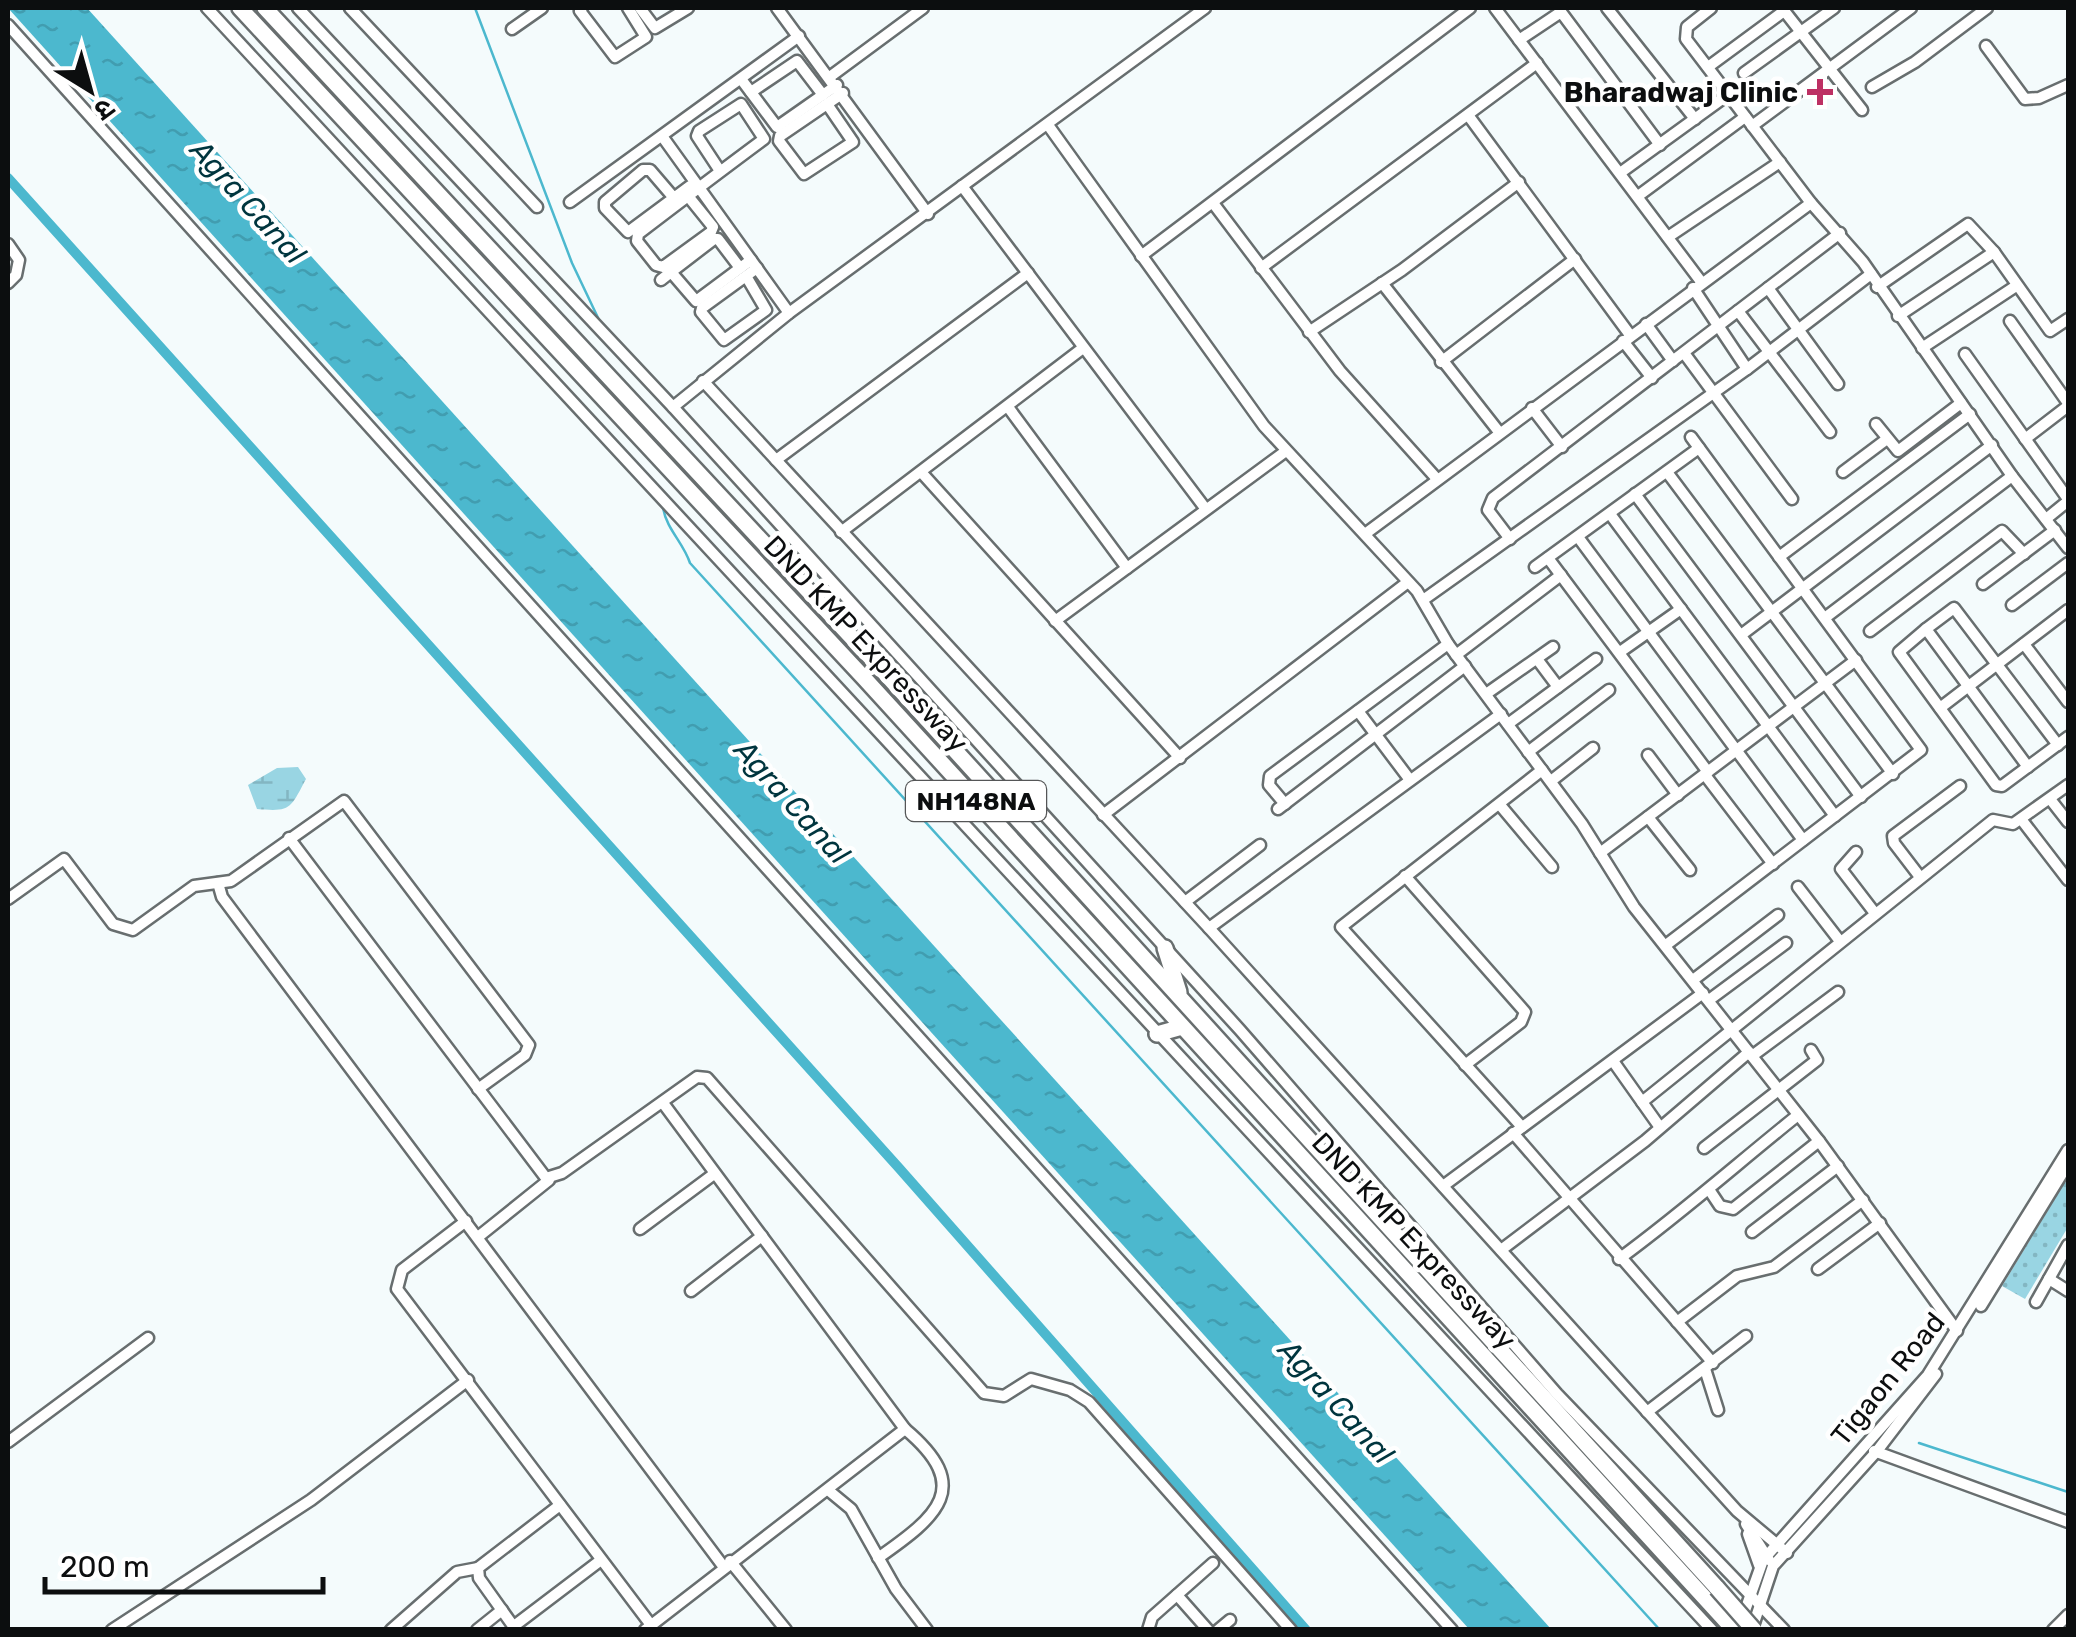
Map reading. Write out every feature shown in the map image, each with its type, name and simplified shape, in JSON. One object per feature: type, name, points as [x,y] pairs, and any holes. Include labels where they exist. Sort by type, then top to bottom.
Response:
[{"type":"highway","name":"DND KMP Expressway","points":[[240,8],[519,304],[1182,1027],[1712,1594],[1753,1630]]},
{"type":"highway","name":"DND KMP Expressway","points":[[265,8],[546,306],[1181,998],[1712,1594],[1737,1630]]},
{"type":"highway","points":[[1165,948],[1181,998]]},
{"type":"highway","points":[[1157,1034],[1182,1027]]},
{"type":"street","points":[[207,8],[1712,1630]]},
{"type":"street","points":[[298,8],[673,407],[1165,948],[1557,1394],[1784,1630]]},
{"type":"street","points":[[350,8],[536,207]]},
{"type":"street","points":[[512,29],[542,8]]},
{"type":"street","points":[[582,8],[592,26],[620,57],[646,38],[628,8]]},
{"type":"street","points":[[640,8],[655,28],[688,8]]},
{"type":"street","points":[[777,8],[928,214]]},
{"type":"street","points":[[751,92],[798,61],[825,100],[854,137],[853,142],[804,174],[780,142],[780,136],[825,100],[922,8]]},
{"type":"street","points":[[673,407],[789,313],[1205,8]]},
{"type":"street","points":[[1141,256],[1470,8]]},
{"type":"street","points":[[1495,8],[1668,237],[1718,326],[1747,368]]},
{"type":"street","points":[[1607,8],[1695,119]]},
{"type":"street","points":[[1690,8],[1698,18]]},
{"type":"street","points":[[1711,8],[1684,34],[1811,203],[1871,274],[2012,476],[2068,548]]},
{"type":"street","points":[[1744,74],[1834,8]]},
{"type":"street","points":[[1638,196],[1829,69],[1911,8]]},
{"type":"street","points":[[1872,87],[1914,62],[1987,8]]},
{"type":"street","points":[[1708,67],[1783,9],[1862,110]]},
{"type":"street","points":[[1519,40],[1561,12],[1660,145]]},
{"type":"street","points":[[8,24],[1452,1630]]},
{"type":"street","points":[[570,202],[799,36]]},
{"type":"street","points":[[1986,46],[2025,99],[2039,98],[2068,85]]},
{"type":"street","points":[[1261,268],[1537,64]]},
{"type":"street","points":[[741,78],[777,127],[825,100]]},
{"type":"street","points":[[1620,173],[1729,94]]},
{"type":"street","points":[[674,198],[650,170],[643,170],[605,202],[605,208],[628,232],[674,198],[720,172],[764,139],[741,104],[699,130],[698,136],[720,172]]},
{"type":"street","points":[[1468,115],[1576,260],[1652,378]]},
{"type":"street","points":[[1048,124],[1286,451],[1423,600],[1448,644],[1551,781],[1634,907],[1838,1166],[1958,1331]]},
{"type":"street","points":[[662,136],[789,313]]},
{"type":"street","points":[[1668,237],[1780,162]]},
{"type":"street","points":[[1309,332],[1519,182]]},
{"type":"street","points":[[688,196],[713,227],[663,266],[656,265],[637,241],[638,234],[688,196],[696,185]]},
{"type":"street","points":[[962,186],[1205,508]]},
{"type":"street","points":[[1213,203],[1309,332],[1437,479]]},
{"type":"street","points":[[1365,534],[1811,203]]},
{"type":"street","points":[[1877,287],[1966,224],[1994,252],[2050,330],[2068,319]]},
{"type":"street","points":[[1510,539],[1490,514],[1490,502],[1840,233]]},
{"type":"street","points":[[660,280],[718,238],[743,272],[766,310],[724,340],[701,312],[702,308],[743,272]]},
{"type":"street","points":[[8,244],[18,260],[8,283]]},
{"type":"street","points":[[1898,316],[1994,252]]},
{"type":"street","points":[[1441,362],[1576,260]]},
{"type":"street","points":[[671,272],[696,301],[754,264]]},
{"type":"street","points":[[776,460],[1028,273]]},
{"type":"street","points":[[1423,600],[1747,368],[1871,274]]},
{"type":"street","points":[[1382,283],[1499,432]]},
{"type":"street","points":[[1922,348],[2016,286]]},
{"type":"street","points":[[1768,288],[1838,384]]},
{"type":"street","points":[[1738,311],[1830,432]]},
{"type":"street","points":[[2010,321],[2068,405],[2025,439]]},
{"type":"street","points":[[1646,324],[1673,362]]},
{"type":"street","points":[[841,532],[1083,348]]},
{"type":"street","points":[[1684,353],[1792,500]]},
{"type":"street","points":[[1965,354],[2068,500],[2046,519]]},
{"type":"street","points":[[703,380],[1209,928],[1748,1524],[1787,1552]]},
{"type":"street","points":[[1876,424],[1895,450],[1901,450],[1961,403]]},
{"type":"street","points":[[1008,407],[1127,568]]},
{"type":"street","points":[[1532,408],[1562,447]]},
{"type":"street","points":[[1779,557],[1970,414]]},
{"type":"street","points":[[1666,946],[1921,752],[1921,746],[1691,436]]},
{"type":"street","points":[[1843,472],[1887,439]]},
{"type":"street","points":[[1741,636],[1992,446]]},
{"type":"street","points":[[1535,567],[1699,448]]},
{"type":"street","points":[[1054,621],[1286,451]]},
{"type":"street","points":[[921,472],[1180,758]]},
{"type":"street","points":[[1667,472],[1893,774]]},
{"type":"street","points":[[1826,617],[2012,476]]},
{"type":"street","points":[[1636,494],[1861,797]]},
{"type":"street","points":[[1610,514],[1835,816]]},
{"type":"street","points":[[1984,584],[2055,530]]},
{"type":"street","points":[[1870,631],[2002,531],[2024,554]]},
{"type":"street","points":[[1578,537],[1803,840]]},
{"type":"street","points":[[1548,558],[1773,864]]},
{"type":"street","points":[[2012,606],[2068,563]]},
{"type":"street","points":[[1456,655],[1561,575]]},
{"type":"street","points":[[1103,816],[1408,582]]},
{"type":"street","points":[[1620,652],[1680,609]]},
{"type":"street","points":[[2058,745],[1956,609],[1899,652],[1996,785],[2002,786],[2058,745],[2068,737]]},
{"type":"street","points":[[1940,708],[2068,610]]},
{"type":"street","points":[[1926,629],[2028,767]]},
{"type":"street","points":[[1448,644],[1270,776],[1270,785],[1281,807],[1465,666]]},
{"type":"street","points":[[2024,644],[2068,702]]},
{"type":"street","points":[[1486,694],[1553,647]]},
{"type":"street","points":[[1537,659],[1558,687]]},
{"type":"street","points":[[1209,928],[1410,780],[1596,659]]},
{"type":"street","points":[[1600,853],[1856,660]]},
{"type":"street","points":[[1528,752],[1609,690]]},
{"type":"street","points":[[1358,711],[1410,780]]},
{"type":"street","points":[[1551,781],[1594,748]]},
{"type":"street","points":[[1648,755],[1678,795]]},
{"type":"street","points":[[1542,770],[1343,922],[1341,930],[1465,1065],[1518,1130],[1567,1200],[1677,1322],[1709,1366],[1718,1410]]},
{"type":"street","points":[[1642,1102],[1993,820],[2011,825],[2068,784]]},
{"type":"street","points":[[1920,876],[1894,844],[1894,836],[1960,786]]},
{"type":"street","points":[[2050,799],[2068,822]]},
{"type":"street","points":[[8,899],[64,859],[113,924],[133,930],[194,886],[231,881],[337,802],[350,806],[528,1044],[525,1055],[478,1089]]},
{"type":"street","points":[[1500,805],[1552,867]]},
{"type":"street","points":[[1648,817],[1690,870]]},
{"type":"street","points":[[2021,818],[2068,880]]},
{"type":"street","points":[[288,838],[549,1180]]},
{"type":"street","points":[[1185,902],[1260,845]]},
{"type":"street","points":[[1856,852],[1841,868],[1874,912]]},
{"type":"street","points":[[1405,876],[1524,1012],[1521,1022],[1465,1065]]},
{"type":"street","points":[[218,883],[222,896],[726,1564],[786,1630]]},
{"type":"street","points":[[1798,886],[1839,940]]},
{"type":"street","points":[[1693,980],[1778,915]]},
{"type":"street","points":[[1443,1186],[1614,1061],[1786,943]]},
{"type":"street","points":[[1502,1250],[1751,1054],[1838,992]]},
{"type":"street","points":[[1704,1148],[1817,1060],[1811,1050]]},
{"type":"street","points":[[1614,1061],[1659,1126]]},
{"type":"street","points":[[478,1237],[549,1180],[698,1077],[707,1078],[984,1393],[993,1398],[1004,1396],[1031,1379],[1070,1390],[1089,1402],[1291,1630]]},
{"type":"street","points":[[662,1103],[944,1476],[944,1491],[920,1528],[878,1558]]},
{"type":"street","points":[[1620,1259],[1710,1191],[1726,1172],[1798,1116]]},
{"type":"street","points":[[1710,1191],[1720,1206],[1732,1210],[1818,1141]]},
{"type":"street","name":"Tigaon Road","points":[[1737,1630],[1750,1593],[1775,1545],[1928,1375],[2068,1150]]},
{"type":"street","points":[[1748,1524],[1752,1556],[1766,1562],[1787,1552],[1877,1451],[1958,1343],[2068,1164]]},
{"type":"street","points":[[1752,1232],[1838,1166]]},
{"type":"street","points":[[640,1229],[714,1174]]},
{"type":"street","points":[[1677,1322],[1738,1276],[1772,1269],[1863,1200]]},
{"type":"street","points":[[466,1221],[407,1265],[395,1282],[648,1627],[905,1429]]},
{"type":"street","points":[[1818,1269],[1880,1223]]},
{"type":"street","points":[[691,1291],[762,1236]]},
{"type":"street","points":[[2036,1302],[2068,1245]]},
{"type":"street","points":[[2049,1279],[2068,1291]]},
{"type":"street","points":[[1647,1412],[1746,1336]]},
{"type":"street","points":[[8,1442],[148,1338]]},
{"type":"street","points":[[112,1630],[310,1500],[468,1380]]},
{"type":"street","points":[[1864,1448],[2068,1522]]},
{"type":"street","points":[[828,1490],[851,1509],[878,1558],[927,1630]]},
{"type":"street","points":[[390,1630],[457,1572],[478,1568],[560,1505]]},
{"type":"street","points":[[1748,1524],[1789,1530]]},
{"type":"street","points":[[478,1568],[480,1578],[515,1628],[601,1560]]},
{"type":"street","points":[[1753,1630],[1766,1562]]},
{"type":"street","points":[[1148,1630],[1152,1617],[1212,1564]]},
{"type":"street","points":[[1177,1595],[1208,1630]]},
{"type":"street","points":[[476,1630],[502,1610]]},
{"type":"street","points":[[2053,1629],[2068,1615]]},
{"type":"street","points":[[1218,1630],[1230,1620]]},
{"type":"green space","points":[[298,767],[306,779],[292,802],[283,809],[257,809],[248,785],[277,768]]},
{"type":"green space","points":[[2068,1177],[2068,1227],[2025,1299],[2002,1286]]},
{"type":"water","name":"Agra Canal","points":[[8,8],[87,8],[1551,1629],[1469,1629]]},
{"type":"waterway","points":[[475,8],[572,263],[600,322]]},
{"type":"waterway","points":[[8,178],[899,1168],[1306,1630]]},
{"type":"waterway","points":[[663,508],[690,563],[1660,1630]]},
{"type":"waterway","points":[[1919,1443],[2068,1492]]},
{"type":"place","name":"Bharadwaj Clinic","points":[[1820,92]]}]
